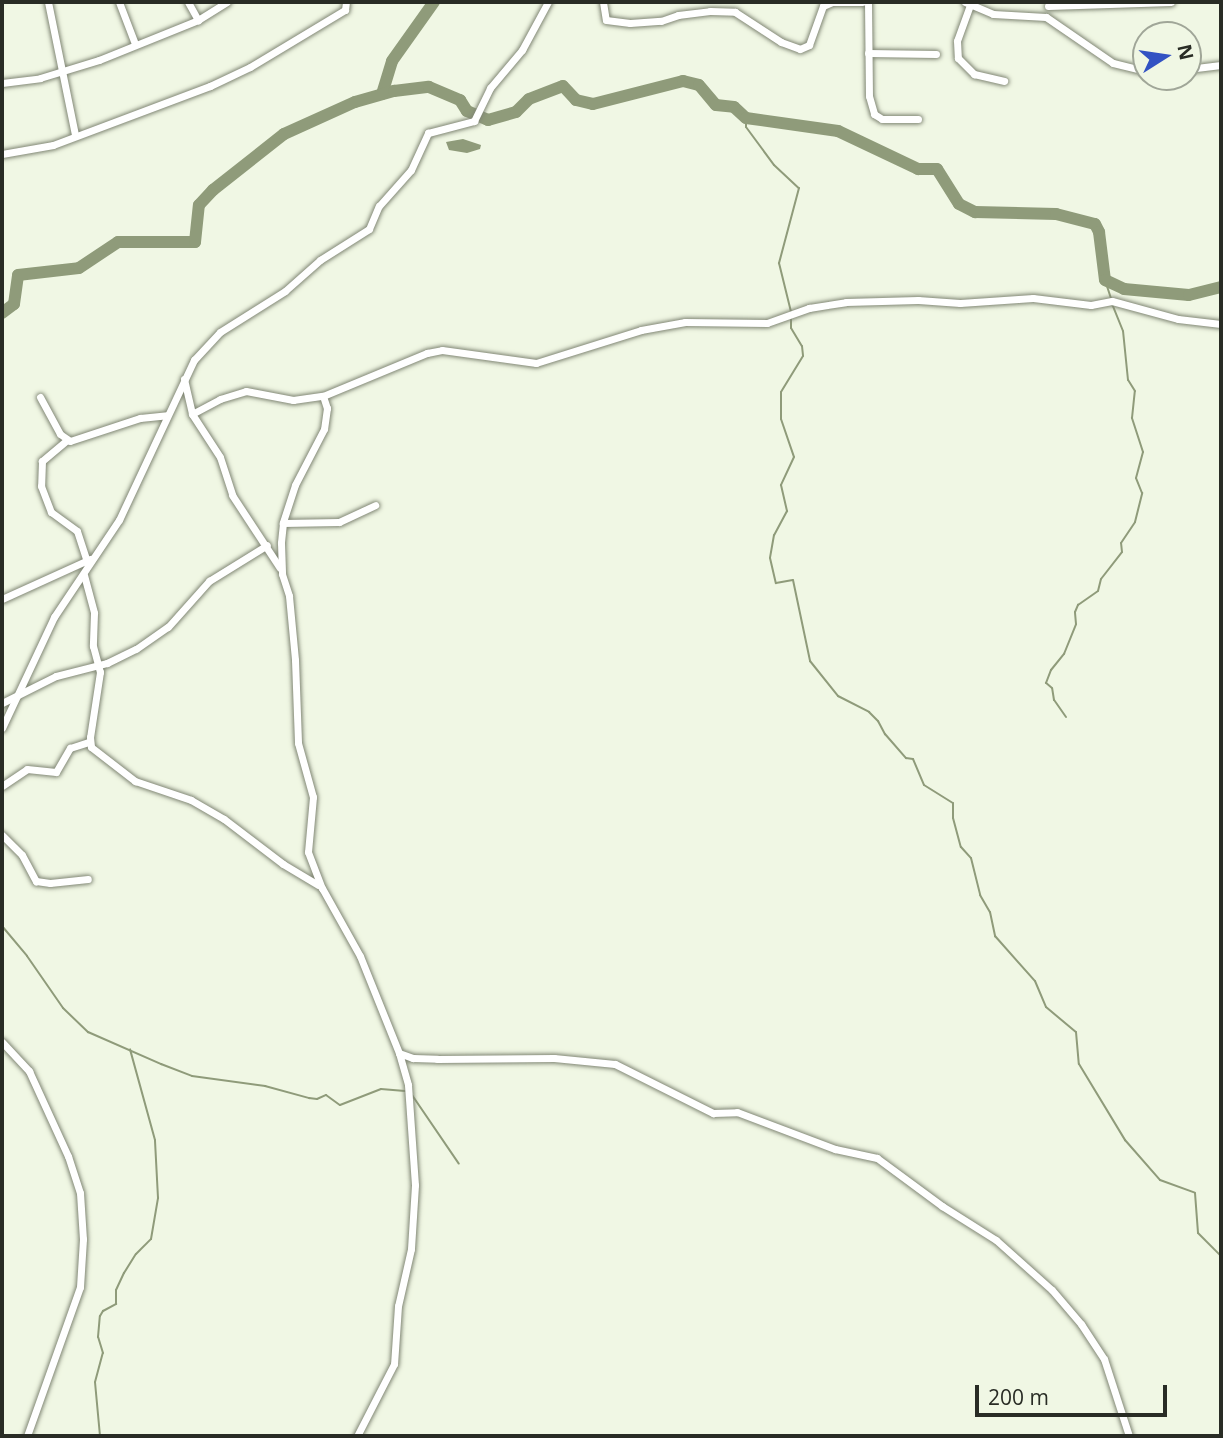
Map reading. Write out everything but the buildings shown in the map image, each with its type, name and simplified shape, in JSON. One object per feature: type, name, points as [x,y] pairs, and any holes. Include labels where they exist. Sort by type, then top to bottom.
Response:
[{"type":"street","points":[[48,2],[75,135]]},
{"type":"street","points":[[119,2],[135,44]]},
{"type":"street","points":[[188,2],[198,20]]},
{"type":"street","points":[[2,83],[63,72],[198,20],[227,2]]},
{"type":"street","points":[[2,154],[53,145],[250,67],[345,10],[346,2]]},
{"type":"street","points":[[2,727],[54,617],[121,515],[194,360],[219,332],[285,291],[320,260],[369,229],[379,206],[411,170],[428,133],[474,121],[489,88],[522,50],[548,2]]},
{"type":"street","points":[[603,2],[606,20],[630,23],[661,21],[678,15],[720,10],[735,12],[781,43],[803,48],[809,45],[823,6],[832,2],[862,2]]},
{"type":"street","points":[[868,2],[869,96],[877,118],[918,119]]},
{"type":"street","points":[[1046,17],[1048,4],[1171,2]]},
{"type":"street","points":[[1004,81],[974,74],[958,58],[957,41],[967,3],[1003,16],[1046,17],[1113,63],[1132,68]]},
{"type":"street","points":[[867,53],[936,54]]},
{"type":"street","points":[[1202,67],[1221,65]]},
{"type":"street","points":[[192,414],[228,396],[246,391],[293,400],[323,396],[427,353],[449,351],[536,363],[653,328],[713,321],[767,323],[809,308],[846,302],[918,300],[960,303],[1033,298],[1091,305],[1112,301],[1178,319],[1221,324]]},
{"type":"street","points":[[183,379],[192,414],[220,457],[239,508],[267,545],[282,574]]},
{"type":"street","points":[[323,396],[327,408],[324,429],[301,469],[283,523],[282,574],[291,616],[298,743],[313,797],[308,852],[321,888],[360,956],[399,1053],[408,1086],[415,1185],[411,1249],[398,1306],[394,1364],[357,1436]]},
{"type":"street","points":[[40,397],[56,429],[67,440]]},
{"type":"street","points":[[67,440],[97,434],[141,418],[167,415]]},
{"type":"street","points":[[67,440],[65,445],[41,461],[41,486],[51,512],[77,531],[87,562]]},
{"type":"street","points":[[283,523],[339,522],[375,505]]},
{"type":"street","points":[[2,703],[62,674],[124,656],[158,635],[208,581],[267,545]]},
{"type":"street","points":[[2,599],[95,556]]},
{"type":"street","points":[[84,575],[94,613],[93,646],[99,665],[97,704],[89,742]]},
{"type":"street","points":[[89,742],[130,778],[205,808],[321,888]]},
{"type":"street","points":[[2,786],[27,769],[57,772],[70,748],[89,742]]},
{"type":"street","points":[[2,835],[22,855],[36,881],[50,883],[89,878]]},
{"type":"street","points":[[2,1042],[29,1071],[68,1156],[80,1193],[83,1240],[80,1287],[27,1436]]},
{"type":"street","points":[[399,1053],[413,1058],[554,1058],[615,1064],[713,1113],[737,1112],[835,1149],[877,1158],[924,1190],[942,1206],[996,1240],[1052,1290],[1081,1324],[1104,1359],[1129,1436]]},
{"type":"shaded area","points":[[463,139],[481,145],[480,149],[467,153],[449,150],[446,142]]},
{"type":"waterway","points":[[382,94],[392,61],[434,2]]},
{"type":"waterway","points":[[2,313],[14,304],[18,275],[79,268],[118,242],[195,242],[199,205],[213,190],[284,134],[355,102],[394,91],[429,87],[460,100],[467,111],[488,120],[516,112],[529,99],[563,86],[576,100],[593,104],[683,81],[699,85],[716,105],[734,107],[746,118],[838,131],[918,169],[937,169],[959,204],[975,212],[1056,214],[1095,224],[1099,232],[1105,280],[1124,289],[1189,295],[1221,287]]},
{"type":"waterway","points":[[746,118],[746,127],[774,165],[799,188],[779,263],[791,312]]},
{"type":"waterway","points":[[1105,280],[1111,299]]},
{"type":"waterway","points":[[1066,717],[1054,700],[1052,688],[1046,683],[1051,670],[1064,654],[1076,624],[1075,612],[1078,605],[1098,591],[1101,579],[1122,552],[1121,543],[1135,522],[1142,493],[1136,478],[1143,452],[1132,418],[1135,391],[1128,380],[1123,331],[1112,304]]},
{"type":"waterway","points":[[791,318],[791,328],[802,346],[803,356],[781,392],[781,419],[794,457],[781,485],[787,511],[774,535],[770,558],[776,583],[793,580],[810,661],[838,696],[869,712],[906,758],[913,759],[924,785],[953,803],[953,818],[961,847],[971,858],[980,895],[990,912],[995,936],[1035,981],[1046,1007],[1076,1032],[1079,1064],[1125,1140],[1160,1180],[1195,1193],[1198,1233],[1221,1256]]},
{"type":"waterway","points":[[2,926],[27,956],[63,1008],[88,1032],[161,1064],[192,1076],[265,1086],[309,1098],[317,1099],[326,1095],[340,1105],[381,1089],[405,1091]]},
{"type":"waterway","points":[[100,1436],[95,1382],[103,1353],[98,1337],[100,1316],[103,1311],[116,1304],[116,1290],[124,1273],[136,1254],[151,1239],[158,1198],[155,1140],[130,1049]]},
{"type":"waterway","points":[[412,1095],[459,1164]]}]
